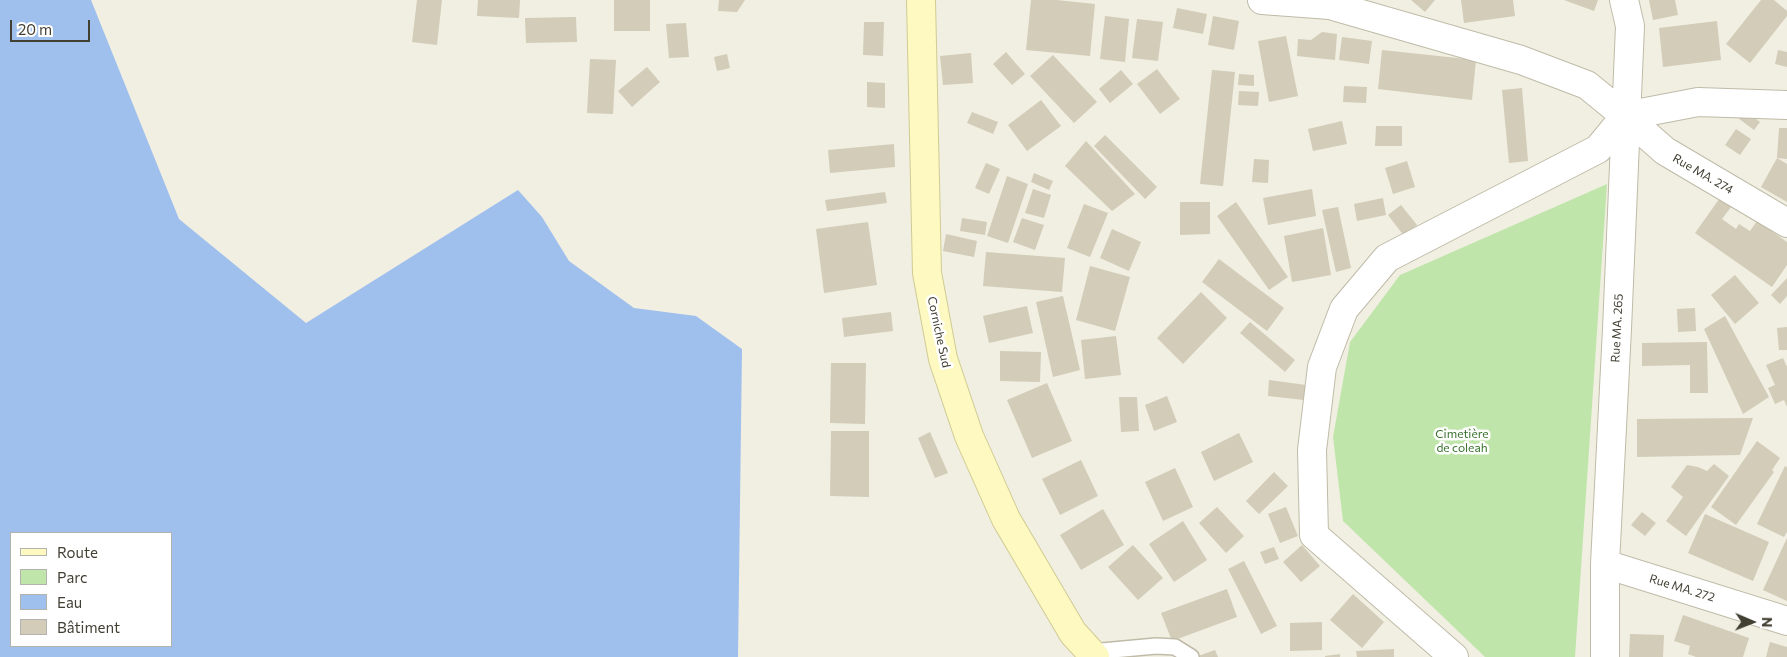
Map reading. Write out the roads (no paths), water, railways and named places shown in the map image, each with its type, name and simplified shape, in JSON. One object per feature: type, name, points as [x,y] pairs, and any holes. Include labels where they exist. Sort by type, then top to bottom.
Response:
[{"type":"main road","name":"Corniche Sud","points":[[920,0],[927,273],[943,359],[969,436],[1006,519],[1073,633],[1093,654]]},
{"type":"street","name":"Rue MA. 274","points":[[1262,0],[1330,2],[1521,60],[1587,85],[1665,151],[1787,223]]},
{"type":"street","name":"Rue MA. 265","points":[[1605,657],[1605,564],[1630,26],[1624,0]]},
{"type":"street","points":[[1454,657],[1314,535],[1312,450],[1322,367],[1344,309],[1387,258],[1598,148],[1625,116],[1698,102],[1786,104]]},
{"type":"street","name":"Rue MA. 272","points":[[1605,564],[1787,621]]},
{"type":"lane","points":[[1093,654],[1156,646],[1176,647],[1191,657]]},
{"type":"water","points":[[0,0],[91,0],[179,219],[306,323],[518,190],[542,217],[569,261],[634,308],[696,316],[742,349],[738,657],[0,657]]},
{"type":"park label","name":"Cimetière de coleah","points":[[1462,441]]}]
